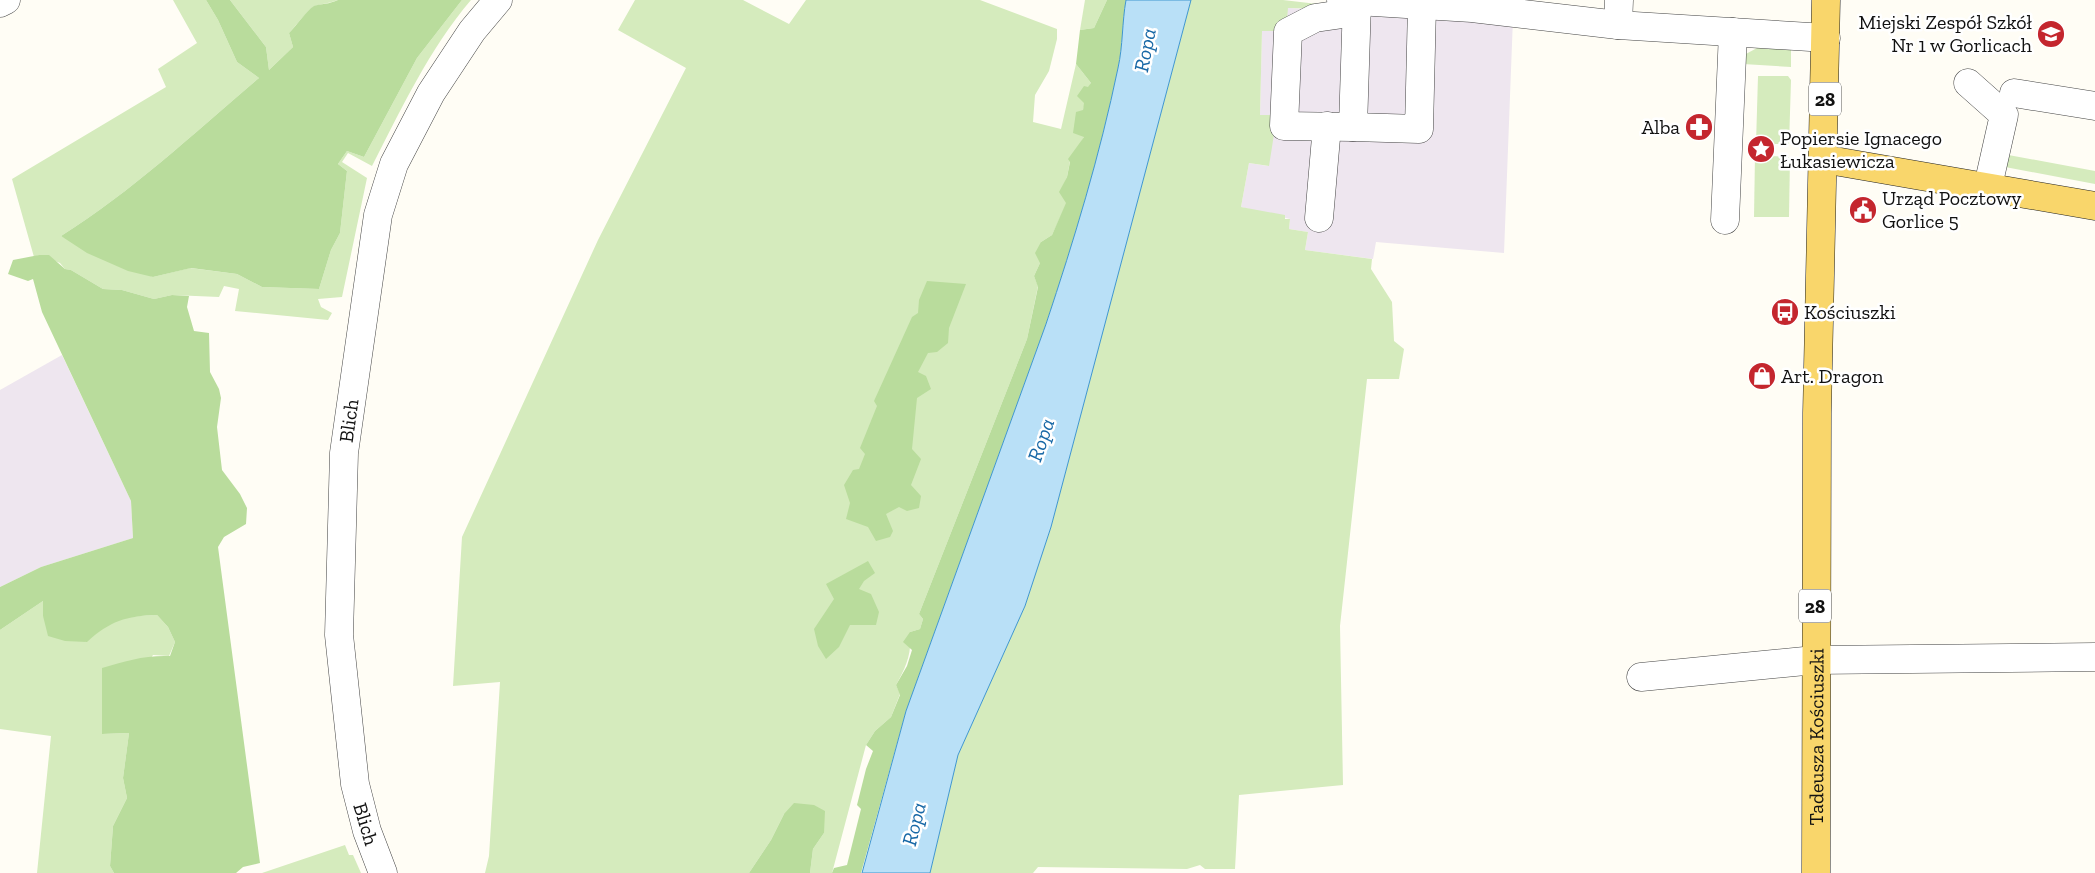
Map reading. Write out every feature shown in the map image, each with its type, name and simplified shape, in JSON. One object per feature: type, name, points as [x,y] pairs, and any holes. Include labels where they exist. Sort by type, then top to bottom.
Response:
[{"type":"main road","name":"Tadeusza Kościuszki","points":[[1816,873],[1817,413],[1826,0]]},
{"type":"main road","points":[[1823,159],[2095,206]]},
{"type":"street","points":[[0,3],[6,0]]},
{"type":"street","name":"Blich","points":[[383,873],[367,831],[354,784],[340,644],[344,453],[378,215],[394,164],[431,93],[472,31],[498,0]]},
{"type":"street","points":[[1422,6],[1419,129],[1284,126],[1288,32],[1315,18],[1352,5],[1422,6],[1618,13],[1732,32],[1826,38]]},
{"type":"street","points":[[1319,218],[1340,127],[1352,5]]},
{"type":"street","points":[[1725,220],[1732,32]]},
{"type":"street","points":[[1968,83],[2004,115],[1988,186]]},
{"type":"street","points":[[2014,93],[2095,106]]},
{"type":"street","points":[[1641,677],[1815,660],[2095,657]]},
{"type":"shaded area","points":[[1288,8],[1513,18],[1504,253],[1376,242],[1373,259],[1305,250],[1308,232],[1289,229],[1290,219],[1241,207],[1249,163],[1268,166],[1276,115],[1260,115],[1262,31]]},
{"type":"shaded area","points":[[62,355],[131,501],[133,538],[41,567],[0,587],[0,390]]},
{"type":"green space","points":[[173,0],[206,0],[218,20],[237,62],[259,78],[138,181],[88,219],[61,236],[153,277],[190,268],[237,274],[262,287],[319,289],[331,250],[340,233],[347,171],[338,164],[347,151],[364,157],[417,58],[462,0],[471,0],[429,59],[372,166],[348,153],[342,162],[367,178],[342,297],[318,299],[321,307],[332,313],[328,320],[235,311],[239,289],[224,286],[219,297],[172,295],[154,299],[122,290],[103,289],[71,270],[65,269],[60,263],[39,255],[34,257],[12,179],[166,87],[158,69],[197,43]]},
{"type":"green space","points":[[206,0],[230,0],[266,47],[269,70],[293,47],[289,33],[314,6],[338,0],[462,0],[417,58],[364,157],[347,151],[338,164],[347,171],[340,233],[331,250],[319,289],[262,287],[237,274],[191,268],[153,277],[128,271],[87,253],[61,236],[88,219],[138,181],[259,78],[237,62],[218,20]]},
{"type":"green space","points":[[230,0],[338,0],[315,6],[308,11],[289,33],[293,47],[269,70],[266,47]]},
{"type":"green space","points":[[635,0],[743,0],[789,24],[806,0],[980,0],[1057,29],[1057,39],[1049,71],[1035,95],[1033,122],[1061,129],[1076,64],[1091,83],[1083,110],[1084,137],[1070,161],[1067,177],[1060,192],[1067,203],[1052,235],[1041,242],[1040,263],[1034,276],[1038,286],[1027,339],[919,614],[923,619],[920,629],[910,632],[909,654],[896,685],[900,694],[891,717],[875,731],[866,745],[832,873],[810,873],[813,849],[824,833],[784,814],[771,840],[749,873],[485,873],[489,856],[500,682],[453,686],[462,537],[598,240],[686,68],[618,30]]},
{"type":"green space","points":[[1085,0],[1107,0],[1094,28],[1080,30]]},
{"type":"green space","points":[[1107,0],[1126,0],[1120,60],[1095,165],[1067,261],[906,711],[861,873],[832,873],[834,868],[847,865],[861,809],[857,805],[866,769],[873,751],[866,745],[875,731],[891,717],[900,695],[896,685],[907,666],[912,650],[903,642],[910,632],[920,629],[923,619],[919,614],[1027,339],[1038,287],[1034,276],[1040,263],[1035,253],[1041,242],[1052,235],[1066,203],[1059,192],[1067,177],[1070,162],[1068,159],[1084,137],[1073,133],[1076,112],[1083,110],[1084,103],[1077,96],[1084,86],[1088,87],[1091,83],[1076,64],[1080,30],[1094,28]]},
{"type":"green space","points":[[1191,0],[1283,0],[1326,5],[1325,9],[1288,8],[1286,31],[1262,31],[1260,115],[1277,115],[1269,166],[1249,163],[1241,207],[1285,215],[1285,219],[1290,219],[1289,229],[1308,232],[1305,250],[1372,259],[1371,269],[1392,302],[1394,341],[1404,349],[1399,379],[1367,379],[1340,626],[1343,785],[1239,795],[1235,869],[1205,869],[1200,865],[1187,869],[1038,867],[1033,873],[930,873],[958,755],[1025,606],[1051,527]]},
{"type":"green space","points":[[1757,48],[1791,49],[1791,67],[1743,64],[1744,55]]},
{"type":"green space","points":[[1758,76],[1788,76],[1791,80],[1789,144],[1756,144]]},
{"type":"green space","points":[[2003,154],[2095,171],[2095,184],[2005,167]]},
{"type":"green space","points":[[1755,155],[1790,157],[1789,217],[1754,217]]},
{"type":"green space","points":[[49,255],[65,269],[71,270],[103,289],[122,290],[154,299],[172,295],[189,296],[187,307],[194,331],[209,333],[210,372],[219,389],[221,398],[217,427],[222,470],[240,494],[247,508],[246,524],[224,537],[218,547],[260,863],[243,867],[236,873],[114,873],[110,866],[113,826],[127,798],[123,778],[129,733],[102,734],[102,668],[144,658],[170,656],[175,642],[168,627],[157,615],[127,618],[111,624],[87,642],[65,641],[48,636],[43,616],[43,601],[0,630],[0,587],[41,567],[133,538],[131,501],[42,312],[33,279],[28,281],[8,274],[13,260]]},
{"type":"green space","points":[[927,281],[966,284],[949,328],[948,343],[937,352],[928,353],[918,372],[926,376],[931,389],[917,398],[912,449],[921,459],[911,485],[921,496],[919,508],[907,511],[899,507],[886,514],[893,531],[890,537],[876,541],[868,527],[846,519],[850,503],[844,485],[853,470],[859,469],[865,454],[860,448],[877,406],[874,401],[912,317],[918,313],[919,300]]},
{"type":"green space","points":[[868,561],[875,573],[864,581],[859,589],[871,594],[879,612],[876,625],[850,625],[839,647],[826,659],[818,646],[814,629],[834,599],[826,584]]},
{"type":"green space","points":[[43,601],[43,616],[86,642],[103,628],[118,620],[135,616],[157,615],[168,627],[175,642],[169,656],[153,655],[103,734],[129,733],[123,778],[127,798],[113,826],[110,866],[114,873],[37,873],[51,736],[0,729],[0,630]]},
{"type":"green space","points":[[794,803],[814,805],[825,811],[824,833],[813,849],[810,873],[749,873],[771,840],[784,814]]},
{"type":"green space","points":[[345,845],[349,855],[353,855],[361,873],[262,873]]},
{"type":"water","name":"Ropa","points":[[1126,0],[1191,0],[1051,527],[1025,606],[958,755],[930,873],[862,873],[906,711],[1046,324],[1076,229],[1095,165],[1118,68]]},
{"type":"place","name":"Miejski Zespół Szkół Nr 1 w Gorlicach","points":[[2051,34]]},
{"type":"place","name":"Alba","points":[[1699,127]]},
{"type":"place","name":"Popiersie Ignacego Łukasiewicza","points":[[1761,149]]},
{"type":"place","name":"Urząd Pocztowy Gorlice 5","points":[[1863,210]]},
{"type":"place","name":"Kościuszki","points":[[1785,312]]},
{"type":"place","name":"Art. Dragon","points":[[1762,376]]}]
